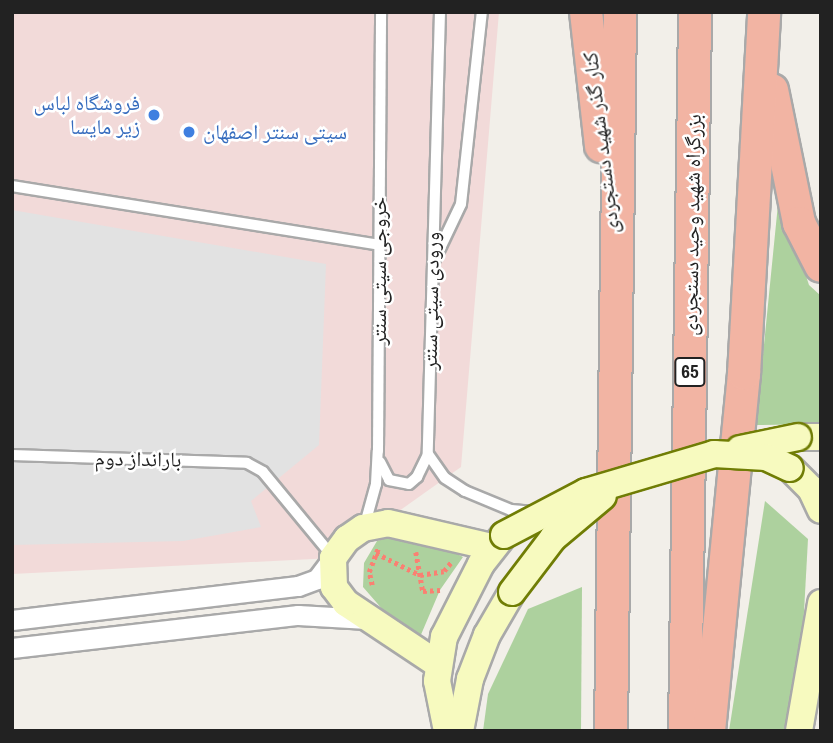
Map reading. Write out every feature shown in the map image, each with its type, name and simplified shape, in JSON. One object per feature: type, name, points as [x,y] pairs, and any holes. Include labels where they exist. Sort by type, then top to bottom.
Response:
[{"type":"highway","name":"کنار گذر شهید دستجردی","points":[[586,12],[617,274]]},
{"type":"highway","points":[[611,731],[620,12]]},
{"type":"highway","name":"بزرگراه شهید وحید دستجردی","points":[[685,731],[695,12]]},
{"type":"highway","points":[[709,731],[732,524],[764,12]]},
{"type":"highway","points":[[763,48],[799,223],[821,266]]},
{"type":"main road","points":[[447,731],[437,681],[439,665],[456,608],[498,541],[542,513],[637,474],[714,454],[809,437]]},
{"type":"main road","points":[[714,454],[766,457],[790,468],[811,489],[821,510]]},
{"type":"main road","points":[[460,731],[470,679],[487,635],[512,592],[553,538],[586,506],[637,474]]},
{"type":"main road","points":[[439,665],[367,619],[334,587],[333,558],[363,528],[388,523],[498,541]]},
{"type":"main road","points":[[799,731],[820,615]]},
{"type":"street","points":[[12,620],[298,586],[317,579],[333,558]]},
{"type":"street","points":[[12,648],[298,615],[367,619]]},
{"type":"lane","name":"خروجی سیتی سنتر","points":[[363,528],[374,495],[378,451],[381,12]]},
{"type":"lane","name":"ورودی سیتی سنتر","points":[[428,454],[440,12]]},
{"type":"lane","points":[[431,267],[461,204],[482,12]]},
{"type":"lane","points":[[12,186],[379,244]]},
{"type":"lane","points":[[378,451],[384,472],[398,485],[417,477],[428,454],[445,478],[465,491],[511,510],[542,513]]},
{"type":"lane","name":"بارانداز دوم","points":[[12,454],[226,460],[262,471],[333,558]]},
{"type":"path","points":[[418,526],[423,591],[444,590]]},
{"type":"path","points":[[376,553],[420,575],[444,571],[459,551]]},
{"type":"shaded area","points":[[12,12],[499,12],[461,467],[333,558],[12,574]]},
{"type":"shaded area","points":[[12,210],[326,264],[319,445],[251,501],[261,527],[183,541],[12,545]]},
{"type":"green space","points":[[779,194],[809,285],[821,296],[821,424],[756,425]]},
{"type":"green space","points":[[765,501],[808,539],[803,630],[784,731],[729,731]]},
{"type":"green space","points":[[398,534],[428,539],[463,557],[440,590],[420,637],[383,610],[363,587],[364,563],[377,541]]},
{"type":"green space","points":[[582,587],[581,731],[483,731],[488,694],[528,609]]},
{"type":"place","name":"فروشگاه لباس زیر مایسا","points":[[154,115]]},
{"type":"place","name":"سیتی سنتر اصفهان","points":[[189,132]]}]
